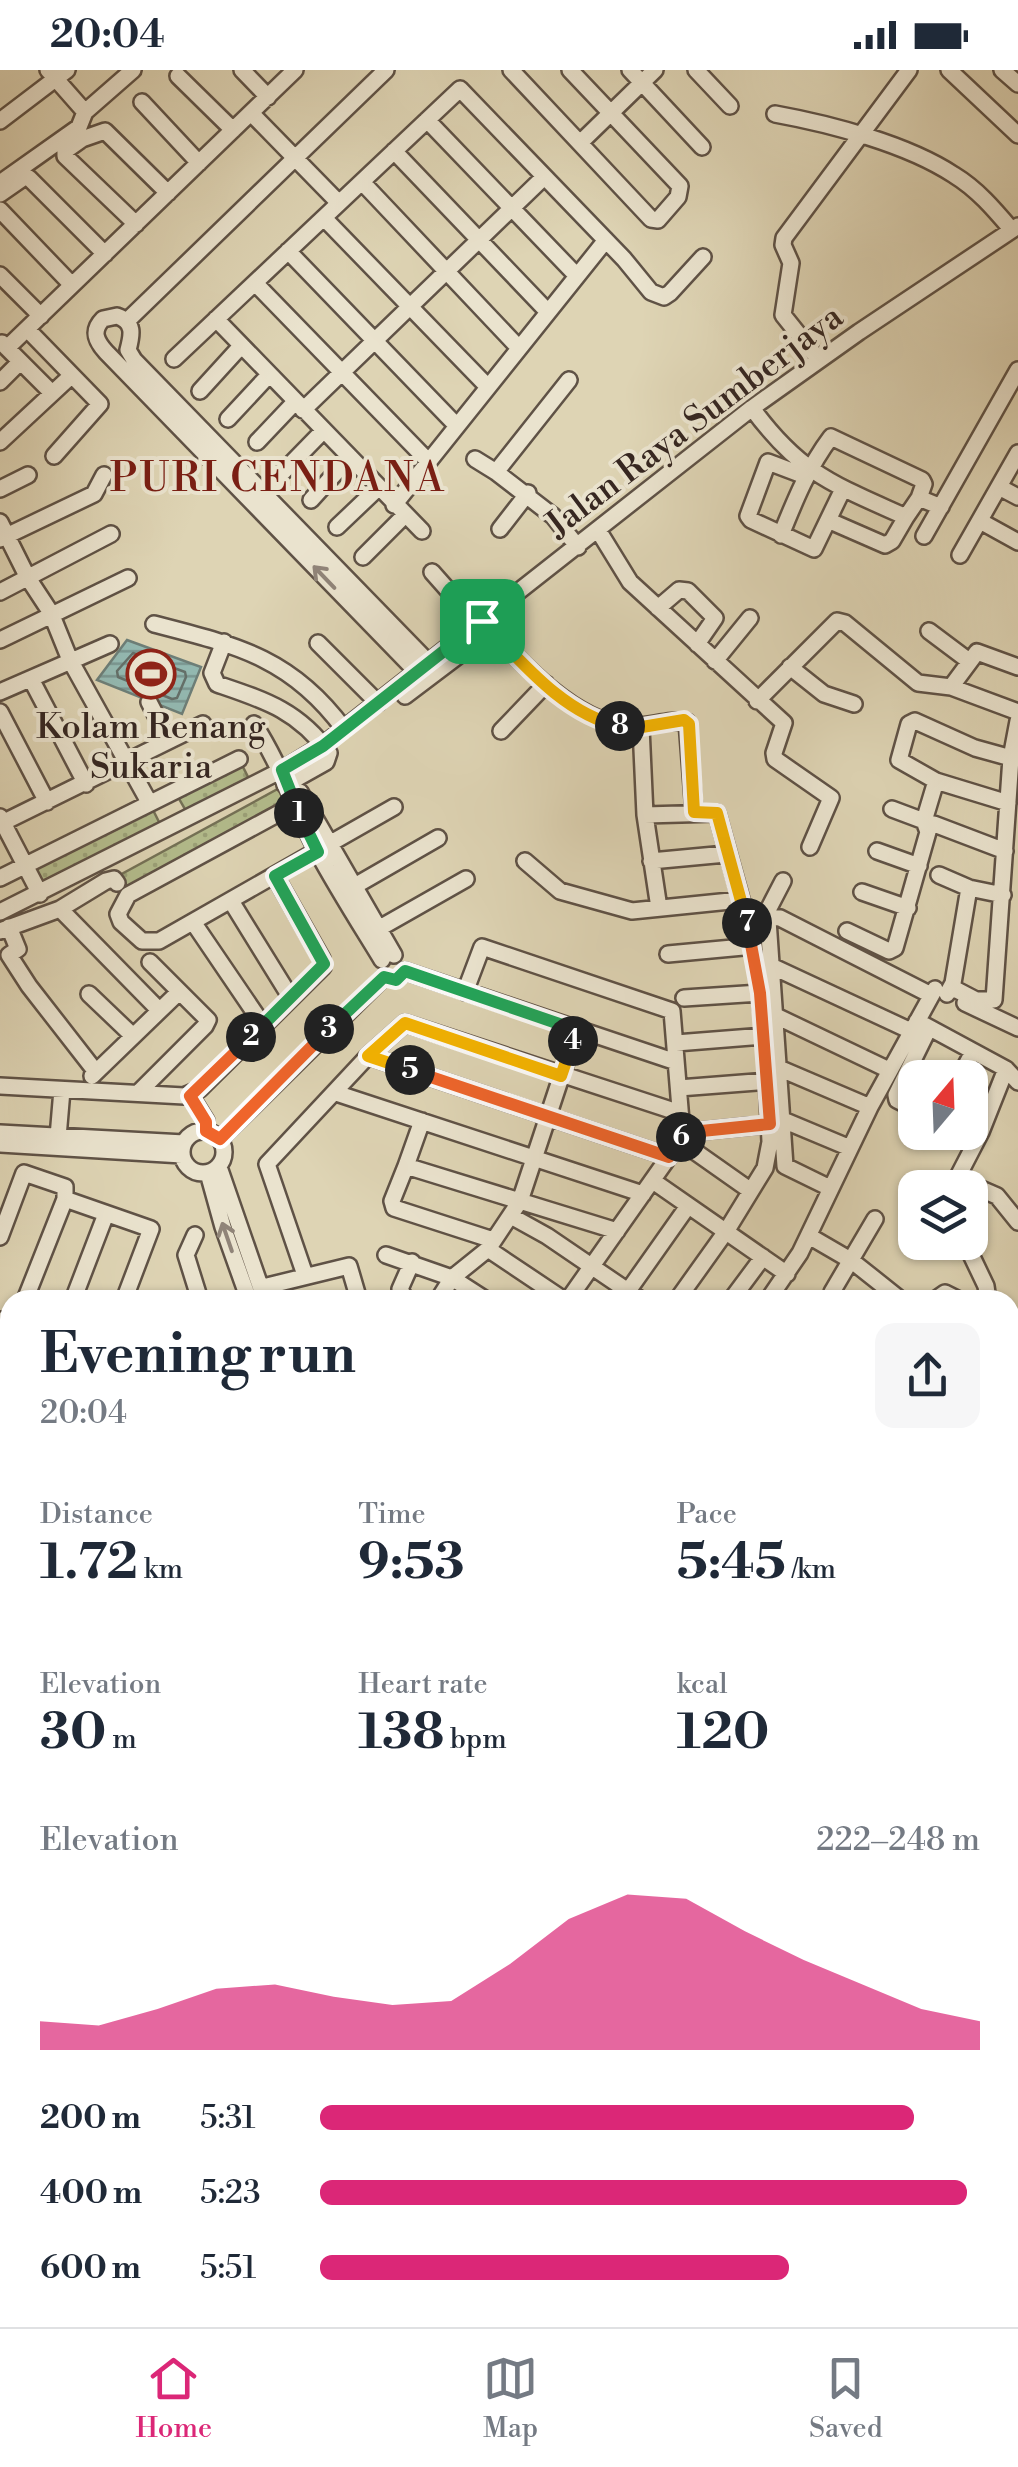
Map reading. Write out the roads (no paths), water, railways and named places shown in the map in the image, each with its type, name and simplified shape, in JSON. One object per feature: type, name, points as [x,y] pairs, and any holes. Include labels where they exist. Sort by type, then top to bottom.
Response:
[{"type":"street","points":[[3,188],[79,127],[85,112],[133,70]]},
{"type":"street","points":[[242,70],[268,96]]},
{"type":"street","points":[[52,393],[3,345],[41,316],[296,70]]},
{"type":"street","points":[[126,320],[386,70]]},
{"type":"street","points":[[511,70],[651,219],[658,220],[681,191],[680,186],[570,70]]},
{"type":"street","points":[[580,143],[612,112],[636,76],[655,70]]},
{"type":"street","points":[[696,70],[730,106]]},
{"type":"street","points":[[819,360],[782,315],[791,264],[783,246],[784,238],[909,70]]},
{"type":"street","points":[[949,70],[1018,136]]},
{"type":"street","points":[[1002,70],[1018,84]]},
{"type":"street","points":[[0,100],[6,117],[57,73],[85,112]]},
{"type":"street","points":[[178,76],[233,130]]},
{"type":"street","points":[[636,76],[702,146]]},
{"type":"street","points":[[174,358],[460,88],[651,292],[664,297],[670,294],[703,257]]},
{"type":"street","points":[[142,102],[200,162]]},
{"type":"street","points":[[251,112],[339,203]]},
{"type":"street","points":[[775,114],[862,137],[933,163],[987,201],[1014,227]]},
{"type":"street","points":[[426,120],[577,276]]},
{"type":"street","points":[[136,224],[64,155],[82,139],[105,130],[168,192]]},
{"type":"street","points":[[394,151],[548,312]]},
{"type":"street","points":[[256,442],[342,373],[544,177]]},
{"type":"street","points":[[3,188],[29,178],[105,254]]},
{"type":"street","points":[[362,182],[519,348]]},
{"type":"street","points":[[0,210],[72,286]]},
{"type":"street","points":[[324,218],[488,387]]},
{"type":"street","name":"Jalan Raya Sumberjaya","points":[[0,912],[287,779],[344,729],[484,625],[752,408],[1014,227]]},
{"type":"street","points":[[362,557],[399,510],[428,462],[606,240]]},
{"type":"street","points":[[288,251],[457,426]]},
{"type":"street","points":[[0,275],[41,316]]},
{"type":"street","points":[[254,283],[428,462]]},
{"type":"street","points":[[277,517],[100,346],[96,332],[102,319],[118,316],[126,320],[132,334],[128,350],[134,360],[277,517],[423,667]]},
{"type":"street","points":[[216,320],[422,531]]},
{"type":"street","points":[[26,329],[100,407],[54,456]]},
{"type":"street","points":[[200,391],[241,346]]},
{"type":"street","points":[[0,382],[20,362]]},
{"type":"street","points":[[924,536],[1018,370]]},
{"type":"street","points":[[228,419],[269,374]]},
{"type":"street","points":[[0,442],[71,376]]},
{"type":"street","points":[[496,472],[568,380]]},
{"type":"street","points":[[752,408],[773,438],[807,474]]},
{"type":"street","points":[[283,472],[323,431]]},
{"type":"street","points":[[781,535],[807,474],[831,436],[924,484],[892,541],[884,545],[830,520]]},
{"type":"street","points":[[960,555],[1018,453]]},
{"type":"street","points":[[311,500],[349,458]]},
{"type":"street","points":[[474,459],[528,494],[553,516],[578,547]]},
{"type":"street","points":[[843,489],[814,549],[752,522],[748,516],[768,462],[807,474],[843,489],[906,517]]},
{"type":"street","points":[[0,489],[28,475]]},
{"type":"street","points":[[104,475],[94,494],[2,532],[51,613],[70,660],[149,802]]},
{"type":"street","points":[[999,486],[1018,497]]},
{"type":"street","points":[[337,526],[378,488]]},
{"type":"street","points":[[500,529],[528,494]]},
{"type":"street","points":[[919,498],[941,507]]},
{"type":"street","points":[[980,521],[1018,542]]},
{"type":"street","points":[[598,530],[630,582],[784,725],[775,760],[831,798],[810,846]]},
{"type":"street","points":[[0,592],[111,534]]},
{"type":"street","points":[[432,572],[546,684],[604,722],[642,727],[687,722],[694,812]]},
{"type":"street","points":[[0,640],[128,578]]},
{"type":"street","points":[[658,608],[679,590],[686,590],[714,616],[714,623],[697,644]]},
{"type":"street","points":[[715,660],[750,618]]},
{"type":"street","points":[[758,701],[834,623],[841,622],[918,683],[950,686],[1018,712]]},
{"type":"street","points":[[714,623],[734,640]]},
{"type":"street","points":[[154,624],[256,654],[291,674],[344,729]]},
{"type":"street","points":[[405,696],[484,625]]},
{"type":"street","points":[[929,631],[969,661]]},
{"type":"street","points":[[224,642],[212,674],[217,684],[280,707],[306,726],[323,746]]},
{"type":"street","points":[[318,642],[378,703]]},
{"type":"street","points":[[0,692],[110,644]]},
{"type":"street","points":[[950,686],[980,652],[1018,667]]},
{"type":"street","points":[[790,667],[824,694],[854,704]]},
{"type":"street","points":[[31,679],[86,784]]},
{"type":"street","points":[[500,731],[546,684]]},
{"type":"street","points":[[149,702],[168,740]]},
{"type":"street","points":[[0,712],[47,802]]},
{"type":"street","points":[[768,909],[788,913],[941,991],[976,1000],[994,1000],[1008,802],[1018,721]]},
{"type":"street","points":[[1008,802],[936,781],[900,762],[900,754],[912,722],[974,748],[1013,753]]},
{"type":"street","points":[[40,894],[1,821],[86,784],[203,724]]},
{"type":"street","points":[[254,724],[378,929],[388,957]]},
{"type":"street","points":[[642,727],[645,815],[659,908]]},
{"type":"street","points":[[0,878],[239,760]]},
{"type":"street","points":[[847,932],[892,951],[928,832],[936,781]]},
{"type":"street","points":[[300,802],[128,894],[118,914],[121,922],[142,941],[159,942],[394,807]]},
{"type":"street","points":[[892,809],[1005,851]]},
{"type":"street","points":[[645,815],[717,813],[776,1016],[776,1122],[785,1166],[830,1188]]},
{"type":"street","points":[[353,888],[438,838]]},
{"type":"street","points":[[328,845],[388,957],[405,964],[405,971],[396,980],[384,977],[379,969],[388,957]]},
{"type":"street","points":[[877,850],[919,866]]},
{"type":"street","points":[[652,861],[726,854]]},
{"type":"street","points":[[524,861],[560,891],[632,911],[740,900]]},
{"type":"street","points":[[939,875],[970,888],[1002,894]]},
{"type":"street","points":[[0,1086],[195,1092],[324,963],[275,876]]},
{"type":"street","points":[[96,1072],[8,955],[18,949],[5,929],[60,908],[106,881],[114,879],[117,883]]},
{"type":"street","points":[[378,929],[466,879]]},
{"type":"street","points":[[748,926],[768,909],[784,881]]},
{"type":"street","points":[[775,1290],[808,1236],[889,1070],[941,991],[970,888]]},
{"type":"street","points":[[862,892],[908,908]]},
{"type":"street","points":[[231,900],[291,998]]},
{"type":"street","points":[[60,908],[159,1010]]},
{"type":"street","points":[[775,1075],[760,993],[771,917],[1018,1028]]},
{"type":"street","points":[[193,922],[263,1025]]},
{"type":"street","points":[[668,954],[754,946]]},
{"type":"street","points":[[465,992],[482,947],[672,1010],[681,1137],[573,1290]]},
{"type":"street","points":[[138,1093],[205,1026],[207,1018],[150,962]]},
{"type":"street","points":[[763,963],[973,1052],[1006,1068],[1018,1082]]},
{"type":"street","points":[[405,971],[676,1062]]},
{"type":"street","points":[[213,1135],[384,977]]},
{"type":"street","points":[[58,1137],[70,1090],[96,1072],[179,992]]},
{"type":"street","points":[[684,998],[760,993]]},
{"type":"street","points":[[89,994],[133,1036]]},
{"type":"street","points":[[776,1016],[889,1070]]},
{"type":"street","points":[[305,1275],[267,1164],[402,1025],[409,1023],[680,1113]]},
{"type":"street","points":[[908,1060],[919,1027]]},
{"type":"street","points":[[444,1290],[452,1278],[490,1244],[520,1201],[577,1030]]},
{"type":"street","points":[[676,1043],[765,1036]]},
{"type":"street","points":[[969,1060],[973,1052]]},
{"type":"street","points":[[368,1056],[669,1157]]},
{"type":"street","points":[[988,1103],[1006,1068]]},
{"type":"street","points":[[679,1088],[775,1075],[870,1107]]},
{"type":"street","points":[[195,1092],[206,1122],[225,1153],[213,1170],[223,1227],[246,1290]]},
{"type":"street","points":[[336,1093],[534,1158],[648,1187],[688,1206],[786,1274]]},
{"type":"street","points":[[422,1122],[392,1201],[394,1208],[490,1244],[552,1290]]},
{"type":"street","points":[[684,1290],[750,1191],[768,1158],[776,1122]]},
{"type":"street","points":[[681,1137],[776,1122],[850,1148]]},
{"type":"street","points":[[183,1149],[197,1132],[213,1135]]},
{"type":"street","points":[[0,1133],[183,1149]]},
{"type":"street","points":[[681,1137],[750,1191]]},
{"type":"street","points":[[0,1144],[183,1149]]},
{"type":"street","points":[[183,1149],[191,1169],[213,1170]]},
{"type":"street","points":[[406,1166],[617,1232]]},
{"type":"street","points":[[213,1170],[263,1290]]},
{"type":"street","points":[[0,1236],[24,1173],[64,1186],[65,1200],[29,1290]]},
{"type":"street","points":[[988,1193],[996,1196],[1018,1222]]},
{"type":"street","points":[[65,1200],[151,1229],[128,1290]]},
{"type":"street","points":[[638,1290],[688,1206]]},
{"type":"street","points":[[78,1290],[106,1214]]},
{"type":"street","points":[[512,1216],[628,1290]]},
{"type":"street","points":[[833,1290],[875,1219]]},
{"type":"street","points":[[195,1235],[186,1255],[197,1290]]},
{"type":"street","points":[[808,1236],[852,1262],[888,1290]]},
{"type":"street","points":[[386,1255],[452,1278],[471,1290]]},
{"type":"street","points":[[739,1290],[763,1257]]},
{"type":"street","points":[[974,1260],[987,1290]]},
{"type":"street","points":[[401,1290],[412,1262]]},
{"type":"street","points":[[271,1290],[305,1275],[349,1266],[356,1290]]},
{"type":"water","name":"Kolam Renang Sukaria","points":[[127,640],[201,667],[182,714],[97,680]]},
{"type":"place","name":"Kolam Renang Sukaria","points":[[151,674]]},
{"type":"district","name":"PURI CENDANA","points":[[278,477]]}]
